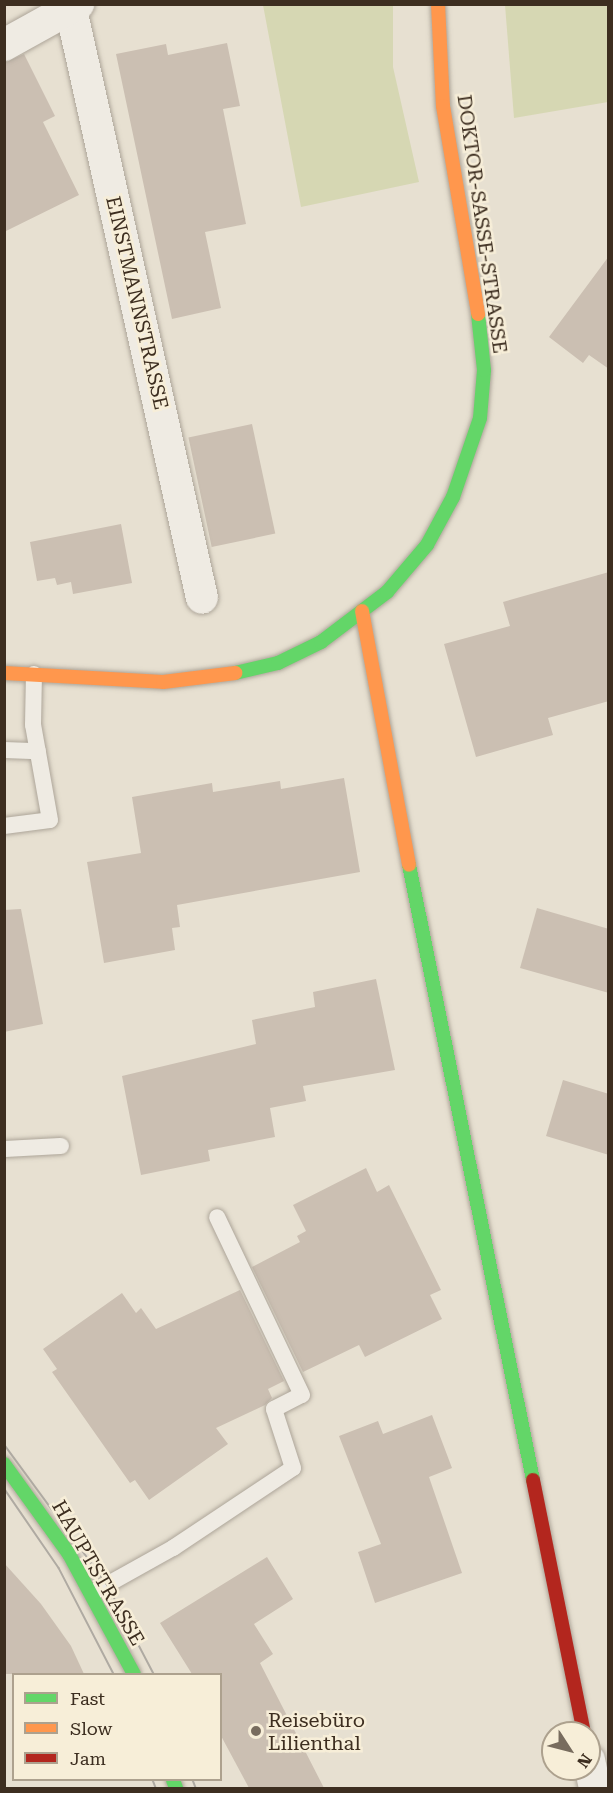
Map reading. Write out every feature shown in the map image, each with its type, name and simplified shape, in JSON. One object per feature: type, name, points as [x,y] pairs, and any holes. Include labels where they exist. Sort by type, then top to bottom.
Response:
[{"type":"street","name":"DOKTOR-SASSE-STRASSE","points":[[4,673],[163,682],[236,673],[278,663],[321,642],[387,592],[427,545],[453,497],[480,418],[484,370],[477,301],[443,106],[438,4]]},
{"type":"street","name":"EINSTMANNSTRASSE","points":[[4,45],[75,7],[202,598]]},
{"type":"street","points":[[362,611],[413,889],[582,1721]]},
{"type":"street","name":"HAUPTSTRASSE","points":[[4,1464],[42,1513],[92,1593],[133,1673]]},
{"type":"lane","points":[[4,826],[50,820],[33,725],[34,674]]},
{"type":"lane","points":[[4,750],[38,751]]},
{"type":"lane","points":[[4,1149],[61,1146]]},
{"type":"lane","points":[[92,1593],[173,1548],[293,1468],[274,1409],[302,1395],[217,1217]]},
{"type":"green space","points":[[263,5],[393,5],[393,67],[419,182],[301,207]]},
{"type":"green space","points":[[505,5],[608,5],[608,102],[514,118]]},
{"type":"building","points":[[227,43],[240,106],[223,109],[246,224],[205,232],[221,308],[172,319],[116,54],[166,44],[168,55]]},
{"type":"building","points":[[24,54],[55,116],[43,122],[79,195],[4,232],[4,63]]},
{"type":"building","points":[[609,256],[609,369],[589,355],[583,363],[549,337]]},
{"type":"building","points":[[252,424],[275,534],[212,547],[188,438]]},
{"type":"building","points":[[121,524],[132,583],[73,594],[71,582],[57,585],[55,578],[37,581],[30,542]]},
{"type":"building","points":[[609,572],[609,701],[548,718],[553,735],[476,757],[444,644],[510,626],[503,602]]},
{"type":"building","points":[[344,778],[360,872],[177,905],[180,927],[172,928],[175,950],[104,963],[87,862],[141,853],[132,797],[212,783],[213,792],[280,781],[281,789]]},
{"type":"building","points":[[537,908],[609,929],[609,993],[520,968]]},
{"type":"building","points":[[21,909],[43,1024],[4,1032],[4,910]]},
{"type":"building","points":[[376,979],[395,1070],[303,1086],[306,1101],[270,1108],[275,1137],[208,1150],[210,1161],[141,1175],[122,1076],[256,1044],[252,1020],[315,1007],[313,992]]},
{"type":"building","points":[[563,1080],[609,1094],[609,1155],[546,1136]]},
{"type":"building","points":[[366,1168],[377,1192],[389,1185],[441,1290],[430,1295],[442,1319],[365,1357],[359,1345],[303,1372],[252,1267],[300,1242],[297,1236],[306,1231],[293,1205]]},
{"type":"building","points":[[240,1290],[284,1381],[268,1389],[272,1398],[265,1405],[216,1428],[228,1444],[149,1500],[135,1480],[130,1483],[52,1372],[57,1369],[43,1349],[122,1293],[136,1313],[141,1308],[156,1329]]},
{"type":"building","points":[[432,1415],[452,1468],[429,1477],[462,1573],[375,1603],[358,1552],[381,1544],[339,1436],[378,1421],[383,1434]]},
{"type":"building","points":[[267,1557],[293,1599],[254,1624],[273,1654],[260,1663],[324,1788],[249,1788],[222,1738],[222,1673],[191,1673],[160,1623]]},
{"type":"building","points":[[4,1563],[41,1604],[71,1646],[84,1673],[4,1674]]},
{"type":"tram line","points":[[4,1444],[107,1584],[153,1673]]},
{"type":"tram line","points":[[4,1488],[59,1568],[113,1673]]},
{"type":"tram line","points":[[153,1781],[156,1788]]},
{"type":"tram line","points":[[193,1781],[196,1788]]},
{"type":"traffic: fast","points":[[235,673],[278,663],[321,642],[387,592],[427,545],[453,497],[480,418],[484,370],[478,314]]},
{"type":"traffic: fast","points":[[409,865],[533,1480]]},
{"type":"traffic: fast","points":[[4,1464],[69,1554],[133,1673]]},
{"type":"traffic: fast","points":[[173,1781],[176,1788]]},
{"type":"traffic: slow","points":[[438,4],[443,106],[478,314]]},
{"type":"traffic: slow","points":[[362,611],[409,865]]},
{"type":"traffic: slow","points":[[4,673],[163,682],[235,673]]},
{"type":"traffic: jam","points":[[533,1480],[582,1721]]},
{"type":"place","name":"Reisebüro Lilienthal","points":[[256,1731]]}]
